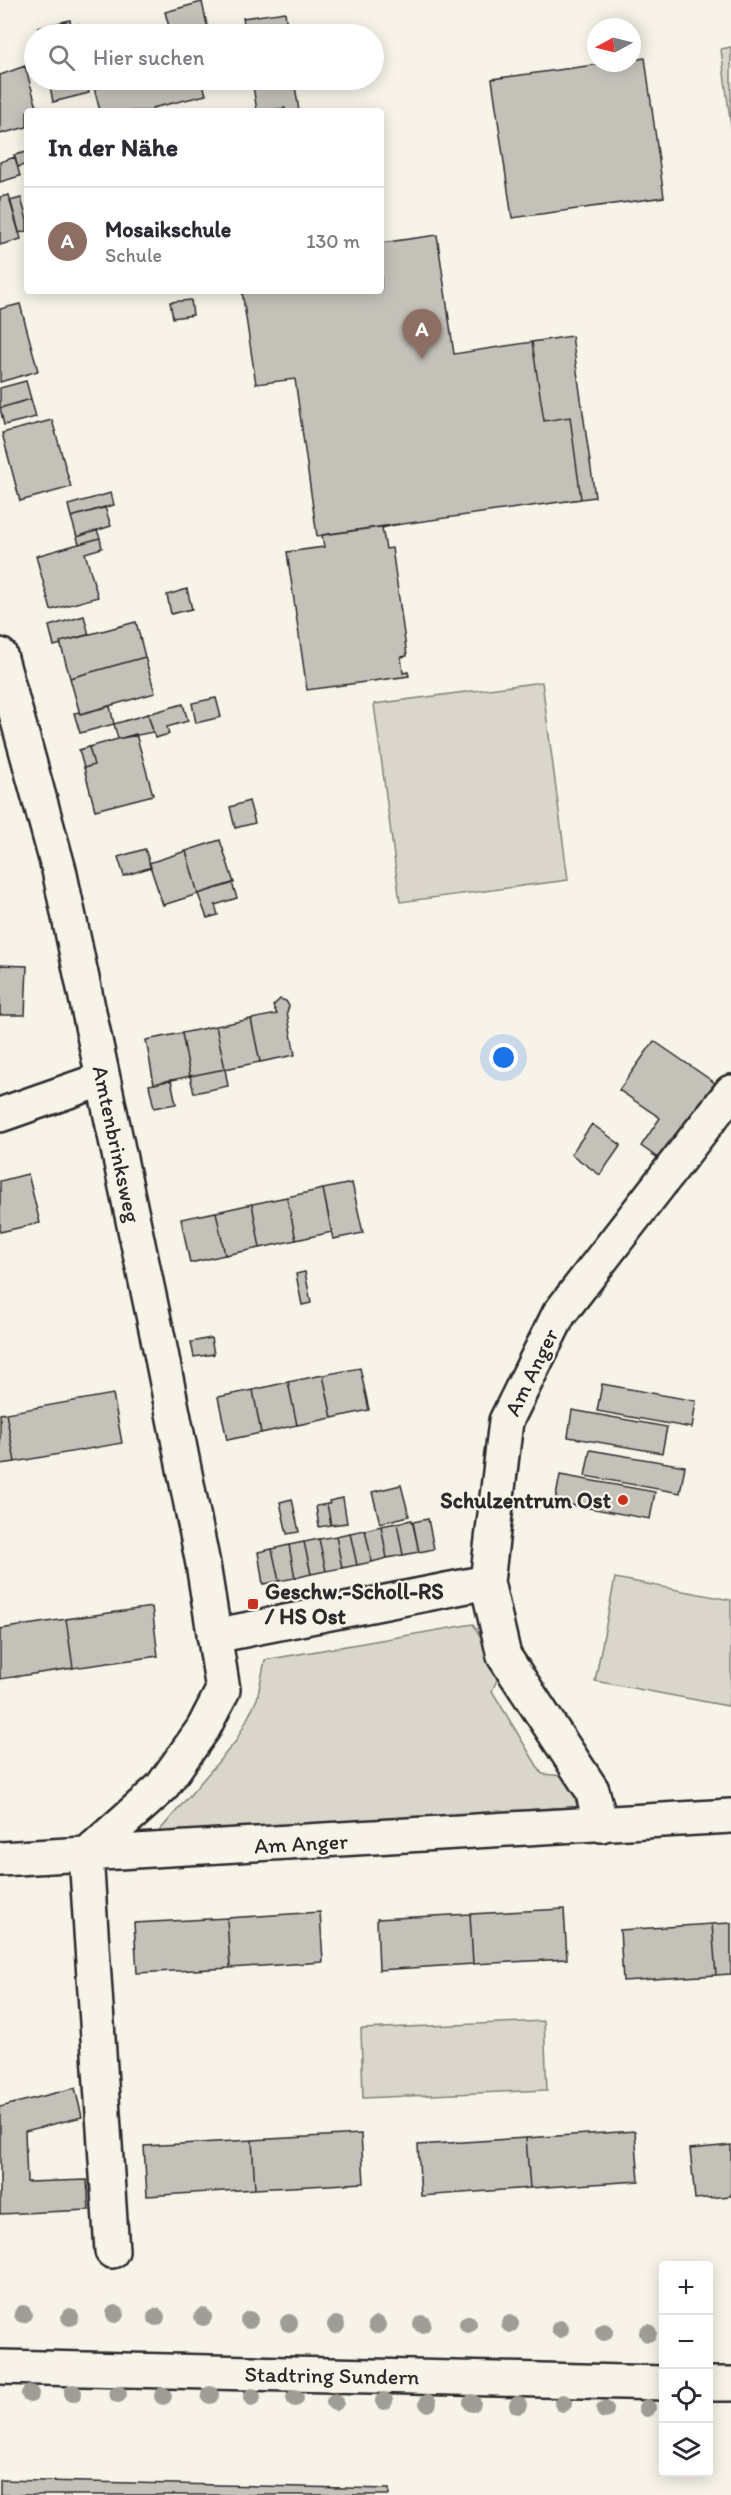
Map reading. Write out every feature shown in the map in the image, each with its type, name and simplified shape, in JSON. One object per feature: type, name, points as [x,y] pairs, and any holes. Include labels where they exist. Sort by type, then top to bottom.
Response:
[{"type":"street","name":"Amtenbrinksweg","points":[[0,656],[59,870],[159,1343],[203,1564],[223,1690],[203,1729],[161,1788],[86,1855]]},
{"type":"street","points":[[0,1114],[103,1079]]},
{"type":"street","name":"Am Anger","points":[[601,1825],[592,1790],[504,1656],[487,1582],[506,1421],[559,1314],[731,1092]]},
{"type":"street","points":[[214,1636],[487,1582]]},
{"type":"street","name":"Am Anger","points":[[0,1859],[731,1816]]},
{"type":"street","points":[[86,1855],[112,2251]]},
{"type":"street","name":"Stadtring Sundern","points":[[0,2367],[659,2383]]},
{"type":"street","points":[[713,2384],[731,2384]]},
{"type":"shaded area","points":[[731,47],[731,127],[721,49]]},
{"type":"shaded area","points":[[542,682],[568,880],[400,902],[374,704]]},
{"type":"shaded area","points":[[615,1578],[731,1600],[731,1689],[728,1706],[595,1681]]},
{"type":"shaded area","points":[[473,1624],[501,1671],[492,1691],[542,1774],[565,1776],[585,1806],[156,1835],[236,1741],[257,1699],[265,1660]]},
{"type":"shaded area","points":[[544,2021],[547,2090],[363,2098],[361,2029]]},
{"type":"building","points":[[202,2],[207,24],[168,24],[165,12]]},
{"type":"building","points":[[285,12],[287,24],[244,24],[243,18]]},
{"type":"building","points":[[70,20],[71,24],[54,24]]},
{"type":"building","points":[[645,58],[664,197],[512,218],[492,79],[587,66],[587,72],[641,72],[641,59]]},
{"type":"building","points":[[24,66],[24,90],[32,90],[37,108],[24,108],[24,128],[0,134],[0,75]]},
{"type":"building","points":[[51,90],[88,90],[89,93],[53,102]]},
{"type":"building","points":[[95,90],[205,90],[206,95],[152,108],[99,108]]},
{"type":"building","points":[[254,90],[296,90],[299,108],[257,108]]},
{"type":"building","points":[[24,153],[24,165],[18,167],[14,155]]},
{"type":"building","points":[[15,157],[20,176],[0,182],[0,162]]},
{"type":"building","points":[[9,195],[21,239],[0,245],[0,197]]},
{"type":"building","points":[[21,198],[24,209],[24,232],[19,233],[10,201]]},
{"type":"building","points":[[437,235],[454,354],[532,342],[544,421],[570,417],[581,499],[317,536],[295,379],[256,384],[242,294],[384,294],[384,243]]},
{"type":"building","points":[[191,300],[193,315],[173,318],[170,302]]},
{"type":"building","points":[[20,304],[38,371],[0,382],[0,309]]},
{"type":"building","points":[[572,336],[595,497],[581,499],[570,417],[544,421],[532,342]]},
{"type":"building","points":[[26,381],[31,399],[0,408],[0,388]]},
{"type":"building","points":[[31,399],[36,417],[4,425],[0,408]]},
{"type":"building","points":[[52,420],[71,487],[20,501],[2,433]]},
{"type":"building","points":[[111,493],[114,505],[71,517],[68,505]]},
{"type":"building","points":[[105,507],[111,526],[77,537],[71,517]]},
{"type":"building","points":[[399,524],[382,528],[386,549],[392,548],[407,656],[401,657],[403,673],[408,672],[409,676],[307,690],[287,552],[324,547],[322,535]]},
{"type":"building","points":[[97,530],[100,538],[79,544],[77,537]]},
{"type":"building","points":[[100,538],[102,548],[85,553],[98,597],[51,610],[36,556]]},
{"type":"building","points":[[187,589],[192,609],[171,614],[167,595]]},
{"type":"building","points":[[84,616],[89,635],[60,642],[61,644],[54,646],[49,626]]},
{"type":"building","points":[[136,622],[145,657],[70,678],[60,642]]},
{"type":"building","points":[[145,657],[155,693],[80,714],[70,678]]},
{"type":"building","points":[[216,698],[221,717],[196,723],[192,703]]},
{"type":"building","points":[[183,704],[188,721],[167,727],[169,734],[155,738],[148,714]]},
{"type":"building","points":[[110,706],[114,724],[80,733],[74,713],[79,712],[80,714]]},
{"type":"building","points":[[148,714],[153,732],[118,739],[114,724]]},
{"type":"building","points":[[136,734],[153,795],[95,810],[84,768],[94,765],[89,747]]},
{"type":"building","points":[[89,747],[94,765],[84,768],[79,750]]},
{"type":"building","points":[[249,801],[255,823],[235,828],[230,807]]},
{"type":"building","points":[[220,840],[234,883],[198,894],[186,851]]},
{"type":"building","points":[[145,849],[151,867],[124,876],[118,857]]},
{"type":"building","points":[[186,851],[198,894],[163,905],[149,863]]},
{"type":"building","points":[[232,883],[237,898],[215,905],[218,915],[207,918],[198,894]]},
{"type":"building","points":[[0,965],[27,966],[25,1015],[0,1015]]},
{"type":"building","points":[[280,999],[286,1001],[289,1006],[287,1012],[295,1055],[260,1062],[251,1019],[277,1014],[273,1006]]},
{"type":"building","points":[[251,1019],[260,1062],[225,1069],[216,1026]]},
{"type":"building","points":[[216,1026],[225,1069],[190,1076],[182,1033]]},
{"type":"building","points":[[182,1033],[190,1076],[154,1084],[146,1040]]},
{"type":"building","points":[[654,1041],[718,1085],[665,1163],[641,1146],[660,1118],[619,1090]]},
{"type":"building","points":[[225,1069],[228,1086],[194,1093],[190,1076]]},
{"type":"building","points":[[171,1080],[176,1104],[154,1108],[149,1085]]},
{"type":"building","points":[[592,1124],[621,1145],[600,1175],[571,1154]]},
{"type":"building","points":[[28,1174],[40,1223],[0,1232],[0,1181]]},
{"type":"building","points":[[352,1183],[363,1233],[333,1239],[323,1189]]},
{"type":"building","points":[[323,1189],[332,1232],[296,1240],[287,1197]]},
{"type":"building","points":[[287,1197],[296,1240],[260,1248],[252,1204]]},
{"type":"building","points":[[252,1204],[260,1248],[225,1255],[216,1212]]},
{"type":"building","points":[[216,1212],[225,1255],[190,1263],[181,1219]]},
{"type":"building","points":[[305,1272],[311,1303],[302,1305],[296,1274]]},
{"type":"building","points":[[211,1338],[214,1354],[194,1357],[191,1342]]},
{"type":"building","points":[[360,1368],[369,1410],[332,1418],[323,1375]]},
{"type":"building","points":[[323,1375],[332,1418],[297,1425],[288,1382]]},
{"type":"building","points":[[288,1382],[297,1425],[261,1433],[253,1390]]},
{"type":"building","points":[[602,1384],[696,1401],[692,1428],[597,1411]]},
{"type":"building","points":[[253,1390],[261,1433],[227,1440],[218,1397]]},
{"type":"building","points":[[113,1394],[122,1443],[15,1462],[6,1413]]},
{"type":"building","points":[[572,1410],[667,1427],[662,1453],[568,1437]]},
{"type":"building","points":[[6,1413],[15,1462],[0,1464],[0,1414]]},
{"type":"building","points":[[590,1450],[685,1466],[680,1493],[585,1476]]},
{"type":"building","points":[[560,1475],[655,1492],[650,1519],[555,1502]]},
{"type":"building","points":[[401,1485],[409,1516],[380,1523],[372,1492]]},
{"type":"building","points":[[343,1498],[347,1523],[331,1525],[327,1504],[330,1504],[329,1501]]},
{"type":"building","points":[[292,1499],[299,1532],[287,1534],[280,1502]]},
{"type":"building","points":[[327,1504],[331,1525],[319,1527],[316,1506]]},
{"type":"building","points":[[428,1519],[434,1549],[419,1552],[413,1522]]},
{"type":"building","points":[[412,1520],[419,1552],[403,1555],[397,1523]]},
{"type":"building","points":[[397,1523],[403,1555],[387,1558],[381,1526]]},
{"type":"building","points":[[381,1526],[387,1558],[372,1562],[365,1530]]},
{"type":"building","points":[[365,1530],[372,1562],[357,1565],[350,1533]]},
{"type":"building","points":[[350,1533],[357,1565],[342,1568],[336,1536]]},
{"type":"building","points":[[336,1536],[342,1568],[326,1571],[319,1539]]},
{"type":"building","points":[[319,1539],[326,1571],[311,1574],[304,1542]]},
{"type":"building","points":[[304,1542],[311,1574],[295,1578],[289,1545]]},
{"type":"building","points":[[289,1545],[295,1578],[279,1581],[272,1549]]},
{"type":"building","points":[[272,1549],[279,1581],[263,1584],[258,1552]]},
{"type":"building","points":[[152,1607],[158,1656],[73,1668],[66,1619]]},
{"type":"building","points":[[66,1619],[73,1668],[0,1679],[0,1629]]},
{"type":"building","points":[[564,1909],[567,1959],[473,1964],[470,1914]]},
{"type":"building","points":[[320,1912],[323,1962],[230,1968],[227,1918]]},
{"type":"building","points":[[470,1914],[473,1964],[379,1970],[377,1919]]},
{"type":"building","points":[[227,1918],[230,1968],[137,1973],[134,1923]]},
{"type":"building","points":[[731,1923],[731,1974],[716,1975],[712,1924]]},
{"type":"building","points":[[712,1924],[716,1975],[623,1981],[620,1930]]},
{"type":"building","points":[[75,2088],[82,2117],[25,2131],[27,2182],[87,2180],[89,2210],[0,2214],[0,2107]]},
{"type":"building","points":[[635,2131],[639,2181],[530,2188],[526,2138]]},
{"type":"building","points":[[361,2134],[364,2183],[255,2189],[252,2140]]},
{"type":"building","points":[[526,2138],[530,2188],[421,2196],[418,2145]]},
{"type":"building","points":[[252,2140],[255,2189],[147,2196],[144,2146]]},
{"type":"building","points":[[731,2145],[731,2196],[695,2199],[690,2149]]},
{"type":"building","points":[[0,2480],[389,2489],[389,2495],[0,2495]]},
{"type":"place","name":"Mosaikschule","points":[[422,359]]},
{"type":"place","name":"Schulzentrum Ost","points":[[623,1500]]},
{"type":"place","name":"Geschw.-Scholl-RS / HS Ost","points":[[253,1604]]}]
